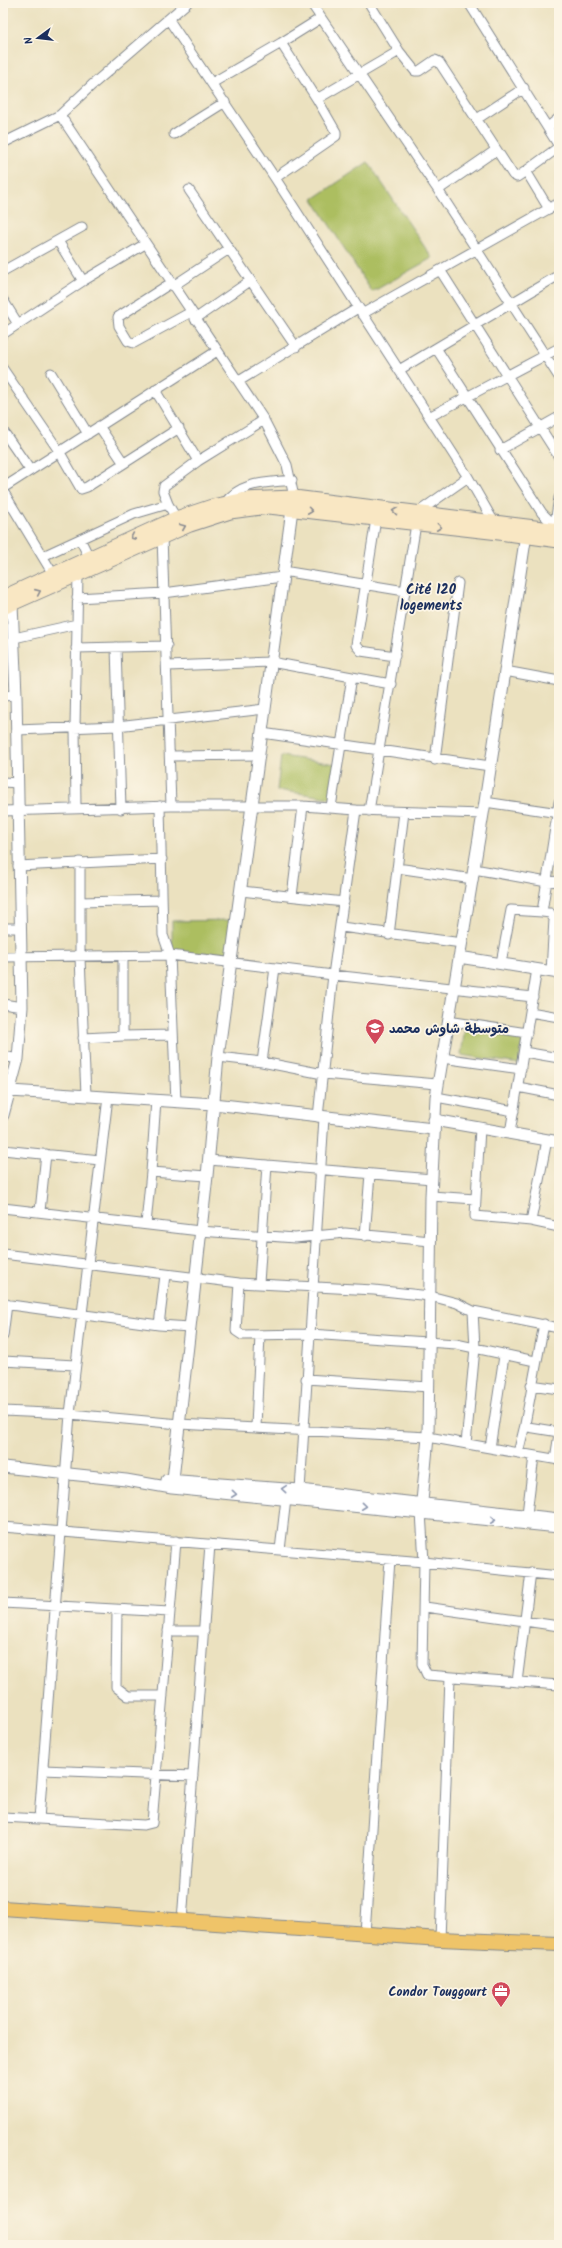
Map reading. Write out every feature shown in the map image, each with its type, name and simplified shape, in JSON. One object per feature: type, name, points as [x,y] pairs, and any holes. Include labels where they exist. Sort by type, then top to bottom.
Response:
[{"type":"main road","points":[[7,601],[53,574],[176,518],[225,503],[259,499],[416,519],[526,531],[557,532]]},
{"type":"main road","points":[[7,601],[78,574],[162,536],[212,517],[230,512],[293,503],[376,519],[416,519]]},
{"type":"main road","points":[[3,1908],[440,1939],[559,1944]]},
{"type":"main road","points":[[3,1914],[432,1944],[559,1948]]},
{"type":"street","points":[[3,143],[60,116],[92,85],[188,3]]},
{"type":"street","points":[[311,3],[438,190],[559,377]]},
{"type":"street","points":[[369,3],[400,51],[415,71],[419,71],[435,60],[440,62],[457,91],[477,119],[496,150],[513,175],[517,177],[559,146],[524,88],[469,3]]},
{"type":"street","points":[[212,83],[321,18]]},
{"type":"street","points":[[168,20],[225,102],[275,178],[468,477],[497,527]]},
{"type":"street","points":[[275,178],[336,136],[336,132],[317,99],[281,43]]},
{"type":"street","points":[[317,99],[400,51]]},
{"type":"street","points":[[477,119],[524,88]]},
{"type":"street","points":[[174,134],[225,102]]},
{"type":"street","points":[[60,116],[264,420],[277,443],[292,480],[293,503],[251,806],[242,891],[218,1057],[209,1160],[173,1484]]},
{"type":"street","points":[[548,127],[559,118]]},
{"type":"street","points":[[438,190],[496,150]]},
{"type":"street","points":[[526,171],[549,209]]},
{"type":"street","points":[[189,190],[296,348]]},
{"type":"street","points":[[239,381],[360,311],[477,250],[559,203]]},
{"type":"street","points":[[3,271],[82,227]]},
{"type":"street","points":[[58,241],[83,281]]},
{"type":"street","points":[[3,334],[83,281],[145,244]]},
{"type":"street","points":[[229,249],[118,317],[119,326],[128,342],[134,343],[193,315],[250,281]]},
{"type":"street","points":[[440,270],[474,326],[508,376],[559,457]]},
{"type":"street","points":[[399,370],[559,275]]},
{"type":"street","points":[[3,300],[18,324]]},
{"type":"street","points":[[436,348],[542,514],[557,532]]},
{"type":"street","points":[[429,417],[559,348]]},
{"type":"street","points":[[3,488],[217,351]]},
{"type":"street","points":[[3,369],[59,451],[81,489],[87,487],[123,462],[178,428]]},
{"type":"street","points":[[51,373],[88,434]]},
{"type":"street","points":[[155,390],[198,461]]},
{"type":"street","points":[[500,450],[559,417]]},
{"type":"street","points":[[176,518],[163,492],[164,486],[198,461],[264,420]]},
{"type":"street","points":[[99,426],[123,462]]},
{"type":"street","points":[[3,432],[30,470]]},
{"type":"street","points":[[369,811],[391,684],[416,519],[468,477]]},
{"type":"street","points":[[225,503],[239,490],[254,484],[292,480]]},
{"type":"street","points":[[254,484],[259,499]]},
{"type":"street","points":[[3,491],[53,574]]},
{"type":"street","points":[[557,532],[559,498]]},
{"type":"street","points":[[43,556],[134,514],[168,504]]},
{"type":"street","points":[[376,519],[356,645],[361,650],[395,656]]},
{"type":"street","points":[[526,531],[506,671],[442,1058],[433,1124],[428,1437],[422,1507],[425,1607],[422,1664],[427,1675],[450,1678],[559,1685]]},
{"type":"street","points":[[162,536],[168,666],[171,806]]},
{"type":"street","points":[[80,539],[90,557]]},
{"type":"street","points":[[76,808],[75,727],[78,574]]},
{"type":"street","points":[[77,598],[164,592],[283,574],[365,584],[405,591]]},
{"type":"street","points":[[435,760],[458,583]]},
{"type":"street","points":[[3,1114],[18,1059],[22,1007],[14,638],[7,601]]},
{"type":"street","points":[[14,638],[77,624]]},
{"type":"street","points":[[76,648],[167,646]]},
{"type":"street","points":[[116,647],[117,726],[121,809]]},
{"type":"street","points":[[168,666],[271,662],[391,684]]},
{"type":"street","points":[[506,671],[559,681]]},
{"type":"street","points":[[331,807],[343,744],[352,677]]},
{"type":"street","points":[[3,696],[16,695]]},
{"type":"street","points":[[17,730],[117,726],[265,709]]},
{"type":"street","points":[[262,733],[343,744],[435,760],[490,766]]},
{"type":"street","points":[[170,756],[259,755]]},
{"type":"street","points":[[3,782],[18,783]]},
{"type":"street","points":[[485,802],[558,813]]},
{"type":"street","points":[[542,912],[559,802]]},
{"type":"street","points":[[160,806],[163,936],[170,955],[176,1102]]},
{"type":"street","points":[[3,811],[76,808],[121,809],[160,806],[303,806],[369,811],[483,814]]},
{"type":"street","points":[[292,896],[303,806]]},
{"type":"street","points":[[300,1490],[306,1379],[314,1288],[321,1169],[323,1074],[333,975],[356,810]]},
{"type":"street","points":[[389,935],[404,812]]},
{"type":"street","points":[[18,866],[162,859]]},
{"type":"street","points":[[80,862],[80,958],[86,1095]]},
{"type":"street","points":[[397,868],[547,882],[559,880]]},
{"type":"street","points":[[242,891],[344,902]]},
{"type":"street","points":[[80,902],[162,900]]},
{"type":"street","points":[[459,957],[555,972],[554,919],[550,913],[511,910],[501,963]]},
{"type":"street","points":[[3,928],[20,928]]},
{"type":"street","points":[[340,928],[462,943]]},
{"type":"street","points":[[3,957],[80,958],[170,955],[533,997]]},
{"type":"street","points":[[123,957],[123,1036]]},
{"type":"street","points":[[262,1062],[274,968]]},
{"type":"street","points":[[510,1133],[537,969]]},
{"type":"street","points":[[3,1004],[22,1007]]},
{"type":"street","points":[[530,1012],[559,1017]]},
{"type":"street","points":[[448,1022],[527,1033]]},
{"type":"street","points":[[83,1038],[173,1035]]},
{"type":"street","points":[[524,1052],[559,1058]]},
{"type":"street","points":[[3,1056],[18,1059]]},
{"type":"street","points":[[218,1057],[262,1062],[323,1074],[438,1084]]},
{"type":"street","points":[[442,1058],[521,1069]]},
{"type":"street","points":[[518,1088],[559,1095]]},
{"type":"street","points":[[10,1091],[214,1104],[321,1117],[480,1128],[559,1142]]},
{"type":"street","points":[[39,1819],[70,1414],[108,1097]]},
{"type":"street","points":[[436,1097],[514,1111]]},
{"type":"street","points":[[146,1224],[156,1100]]},
{"type":"street","points":[[480,1128],[475,1216],[531,1221],[559,1227]]},
{"type":"street","points":[[531,1221],[547,1140]]},
{"type":"street","points":[[3,1150],[100,1160]]},
{"type":"street","points":[[40,1211],[46,1154]]},
{"type":"street","points":[[209,1160],[432,1179]]},
{"type":"street","points":[[259,1283],[267,1165]]},
{"type":"street","points":[[150,1172],[207,1176]]},
{"type":"street","points":[[365,1236],[370,1174]]},
{"type":"street","points":[[431,1196],[475,1199]]},
{"type":"street","points":[[3,1208],[40,1211],[200,1231],[295,1238],[345,1233],[431,1241]]},
{"type":"street","points":[[3,1254],[239,1283],[374,1290],[430,1296],[457,1302],[473,1311],[559,1328]]},
{"type":"street","points":[[159,1325],[165,1275]]},
{"type":"street","points":[[239,1283],[236,1330],[242,1335],[310,1334],[456,1344],[504,1356],[535,1361]]},
{"type":"street","points":[[3,1336],[5,1304],[159,1325],[190,1327]]},
{"type":"street","points":[[466,1444],[475,1348],[473,1311]]},
{"type":"street","points":[[518,1453],[525,1426],[524,1421],[532,1385],[535,1361],[544,1324]]},
{"type":"street","points":[[256,1427],[260,1335]]},
{"type":"street","points":[[490,1448],[504,1356]]},
{"type":"street","points":[[3,1361],[75,1365]]},
{"type":"street","points":[[306,1379],[429,1387]]},
{"type":"street","points":[[532,1385],[559,1389]]},
{"type":"street","points":[[3,1410],[70,1414],[179,1424],[428,1437],[557,1460],[559,1433],[525,1426]]},
{"type":"street","points":[[527,1514],[534,1456]]},
{"type":"street","points":[[3,1467],[173,1484],[300,1490],[559,1527]]},
{"type":"street","points":[[173,1484],[286,1499],[527,1514],[559,1518]]},
{"type":"street","points":[[280,1550],[286,1499]]},
{"type":"street","points":[[3,1527],[61,1530],[424,1562],[559,1576]]},
{"type":"street","points":[[3,1817],[149,1824],[154,1820],[176,1541]]},
{"type":"street","points":[[182,1921],[210,1544]]},
{"type":"street","points":[[365,1934],[390,1559]]},
{"type":"street","points":[[517,1682],[523,1621],[531,1572]]},
{"type":"street","points":[[3,1603],[170,1612]]},
{"type":"street","points":[[425,1607],[559,1626]]},
{"type":"street","points":[[117,1610],[116,1688],[128,1696],[163,1696]]},
{"type":"street","points":[[168,1631],[204,1631]]},
{"type":"street","points":[[440,1939],[450,1678]]},
{"type":"street","points":[[43,1770],[193,1776]]},
{"type":"green space","points":[[368,162],[432,258],[372,292],[313,199]]},
{"type":"green space","points":[[281,756],[336,764],[331,798],[277,790]]},
{"type":"green space","points":[[231,920],[232,953],[172,954],[172,921]]},
{"type":"green space","points":[[465,1028],[523,1037],[519,1064],[461,1055]]},
{"type":"place","name":"متوسطة شاوش محمد","points":[[375,1045]]},
{"type":"place","name":"Condor Touggourt","points":[[501,2008]]},
{"type":"district","name":"Cité 120 logements","points":[[431,598]]}]
